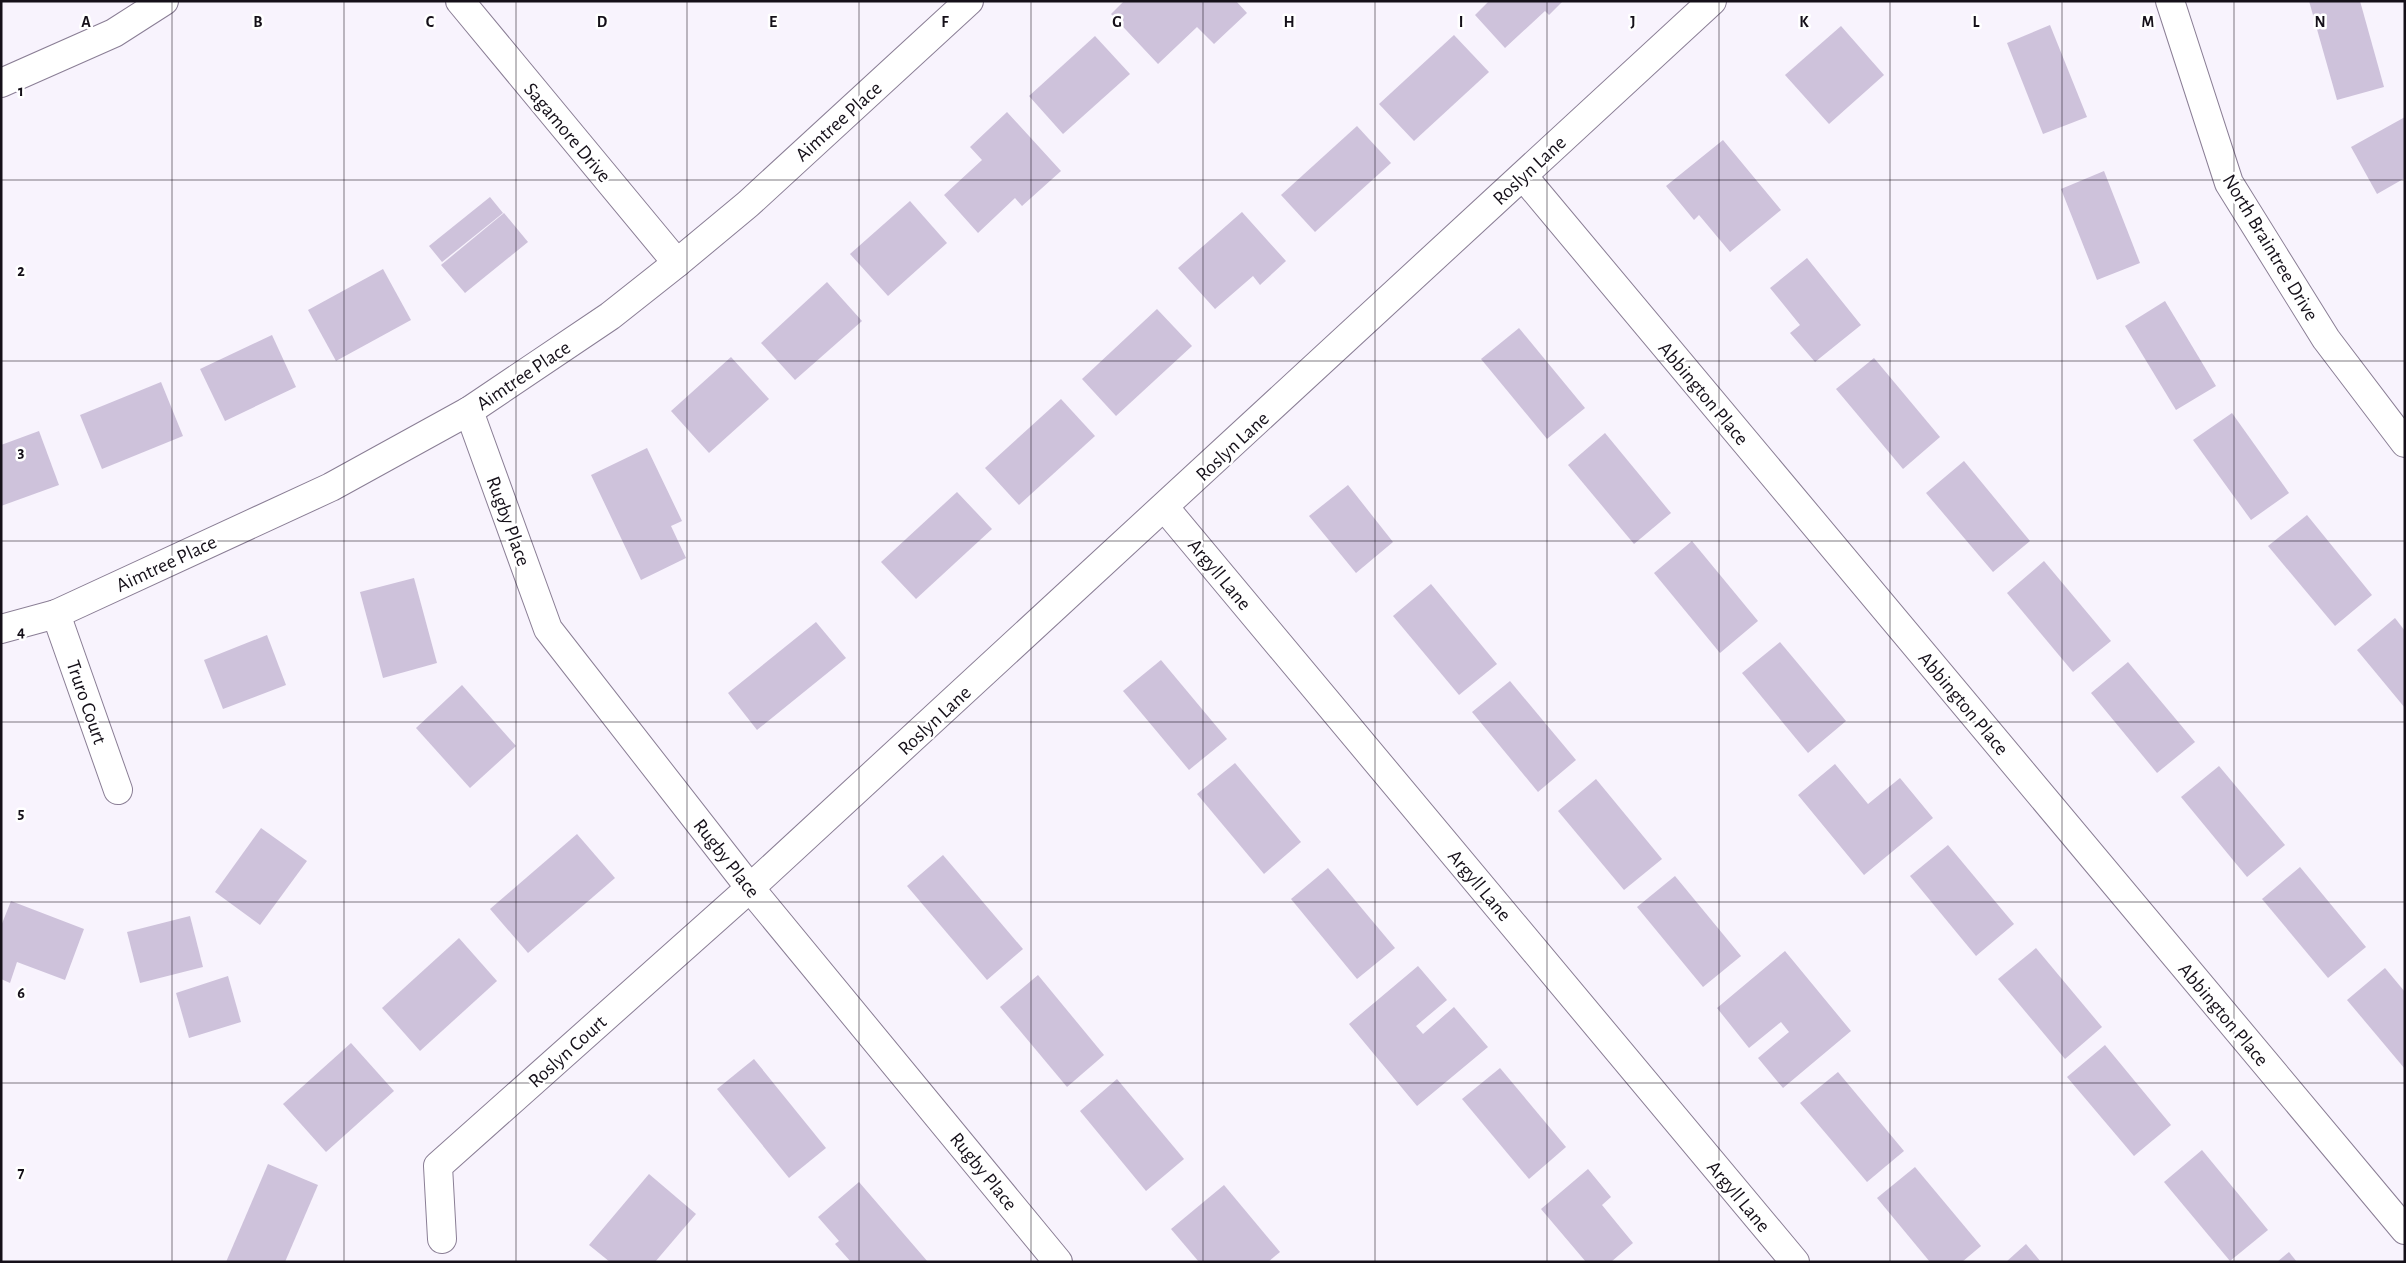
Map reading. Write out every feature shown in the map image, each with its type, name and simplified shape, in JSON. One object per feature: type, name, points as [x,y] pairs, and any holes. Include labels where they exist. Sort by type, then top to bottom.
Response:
[{"type":"street","points":[[1,83],[114,33],[164,1]]},
{"type":"street","name":"Sagamore Drive","points":[[460,1],[677,263]]},
{"type":"street","name":"Aimtree Place","points":[[1,629],[56,614],[331,487],[469,411],[610,316],[677,263],[748,204],[969,1]]},
{"type":"street","name":"Roslyn Lane","points":[[750,888],[1165,508],[1712,1]]},
{"type":"street","name":"North Braintree Drive","points":[[2170,1],[2229,183],[2326,339],[2405,443]]},
{"type":"street","name":"Abbington Place","points":[[1523,176],[2405,1230]]},
{"type":"street","name":"Rugby Place","points":[[469,411],[548,629],[750,888],[1058,1262]]},
{"type":"street","name":"Argyll Lane","points":[[1165,508],[1795,1262]]},
{"type":"street","name":"Truro Court","points":[[56,614],[118,790]]},
{"type":"street","name":"Roslyn Court","points":[[442,1239],[438,1166],[750,888]]},
{"type":"building","points":[[1124,1],[1236,1],[1247,13],[1214,44],[1197,27],[1158,64],[1111,14]]},
{"type":"building","points":[[1489,1],[1563,1],[1549,15],[1545,11],[1505,48],[1475,15]]},
{"type":"building","points":[[2309,1],[2360,1],[2384,87],[2337,100]]},
{"type":"building","points":[[2050,25],[2087,117],[2043,134],[2007,43]]},
{"type":"building","points":[[1841,26],[1884,75],[1829,124],[1785,75]]},
{"type":"building","points":[[1454,35],[1489,72],[1414,141],[1379,104]]},
{"type":"building","points":[[1095,36],[1130,74],[1063,134],[1029,96]]},
{"type":"building","points":[[1007,112],[1061,171],[1022,206],[1015,198],[978,233],[944,195],[982,160],[970,147]]},
{"type":"building","points":[[2405,117],[2405,178],[2377,194],[2351,147]]},
{"type":"building","points":[[1357,126],[1391,163],[1315,232],[1281,195]]},
{"type":"building","points":[[1723,140],[1781,210],[1730,252],[1699,215],[1694,220],[1666,186]]},
{"type":"building","points":[[2104,171],[2140,263],[2097,280],[2061,189]]},
{"type":"building","points":[[490,197],[503,213],[442,262],[429,246]]},
{"type":"building","points":[[910,201],[947,243],[888,296],[850,254]]},
{"type":"building","points":[[1242,212],[1286,261],[1260,285],[1253,276],[1215,309],[1178,268]]},
{"type":"building","points":[[504,213],[528,242],[465,293],[441,265]]},
{"type":"building","points":[[1807,258],[1861,325],[1815,362],[1790,333],[1800,325],[1770,288]]},
{"type":"building","points":[[383,269],[411,320],[336,361],[308,310]]},
{"type":"building","points":[[827,282],[862,321],[795,380],[761,343]]},
{"type":"building","points":[[2165,301],[2216,386],[2176,410],[2125,326]]},
{"type":"building","points":[[1157,309],[1192,346],[1116,416],[1082,379]]},
{"type":"building","points":[[1519,328],[1585,408],[1547,439],[1481,359]]},
{"type":"building","points":[[272,335],[296,387],[225,421],[200,369]]},
{"type":"building","points":[[731,357],[769,399],[709,453],[671,411]]},
{"type":"building","points":[[1874,358],[1940,437],[1903,469],[1836,389]]},
{"type":"building","points":[[161,382],[183,436],[102,469],[80,415]]},
{"type":"building","points":[[1061,399],[1095,436],[1019,505],[985,468]]},
{"type":"building","points":[[2232,413],[2289,493],[2251,520],[2193,440]]},
{"type":"building","points":[[39,431],[59,485],[1,506],[1,445]]},
{"type":"building","points":[[1605,433],[1671,513],[1634,544],[1568,465]]},
{"type":"building","points":[[647,448],[682,521],[671,526],[686,558],[641,580],[591,475]]},
{"type":"building","points":[[1964,461],[2030,541],[1993,572],[1926,493]]},
{"type":"building","points":[[1348,485],[1393,542],[1356,573],[1309,516]]},
{"type":"building","points":[[957,492],[992,529],[916,599],[881,562]]},
{"type":"building","points":[[2307,515],[2372,595],[2335,626],[2268,546]]},
{"type":"building","points":[[1692,541],[1758,621],[1720,653],[1654,573]]},
{"type":"building","points":[[2044,561],[2111,641],[2073,672],[2007,593]]},
{"type":"building","points":[[414,578],[437,663],[383,678],[360,592]]},
{"type":"building","points":[[1431,584],[1497,664],[1459,695],[1393,616]]},
{"type":"building","points":[[2395,618],[2405,631],[2405,708],[2357,650]]},
{"type":"building","points":[[816,622],[846,658],[757,730],[728,693]]},
{"type":"building","points":[[267,635],[286,685],[223,709],[204,660]]},
{"type":"building","points":[[1780,642],[1846,721],[1808,753],[1742,673]]},
{"type":"building","points":[[1161,660],[1227,739],[1189,770],[1123,691]]},
{"type":"building","points":[[2128,662],[2195,742],[2157,773],[2091,693]]},
{"type":"building","points":[[1510,681],[1576,760],[1538,792],[1472,712]]},
{"type":"building","points":[[462,685],[516,746],[470,788],[416,728]]},
{"type":"building","points":[[1235,763],[1301,842],[1264,874],[1197,794]]},
{"type":"building","points":[[1835,764],[1868,804],[1900,778],[1933,818],[1864,875],[1798,795]]},
{"type":"building","points":[[2219,766],[2285,845],[2247,877],[2181,797]]},
{"type":"building","points":[[1596,779],[1662,859],[1624,890],[1558,811]]},
{"type":"building","points":[[261,828],[307,861],[260,925],[215,892]]},
{"type":"building","points":[[577,834],[615,878],[528,953],[490,909]]},
{"type":"building","points":[[1948,845],[2014,924],[1976,956],[1910,876]]},
{"type":"building","points":[[943,855],[1023,949],[987,980],[907,886]]},
{"type":"building","points":[[2300,867],[2366,947],[2328,978],[2262,899]]},
{"type":"building","points":[[1328,868],[1395,948],[1357,979],[1291,899]]},
{"type":"building","points":[[1675,876],[1741,956],[1703,987],[1637,907]]},
{"type":"building","points":[[11,901],[84,929],[65,980],[17,962],[10,983],[1,979],[1,926]]},
{"type":"building","points":[[190,916],[203,967],[140,983],[127,932]]},
{"type":"building","points":[[459,938],[497,981],[420,1051],[382,1008]]},
{"type":"building","points":[[2036,948],[2102,1027],[2065,1059],[1998,979]]},
{"type":"building","points":[[1785,951],[1851,1031],[1783,1088],[1758,1058],[1789,1032],[1781,1022],[1749,1048],[1717,1008]]},
{"type":"building","points":[[1418,966],[1447,1000],[1416,1026],[1423,1034],[1454,1007],[1488,1047],[1417,1106],[1349,1024]]},
{"type":"building","points":[[2385,968],[2405,992],[2405,1069],[2347,1000]]},
{"type":"building","points":[[1038,975],[1104,1055],[1067,1087],[1000,1007]]},
{"type":"building","points":[[228,976],[241,1022],[189,1038],[176,993]]},
{"type":"building","points":[[351,1043],[394,1091],[326,1152],[283,1104]]},
{"type":"building","points":[[2105,1045],[2171,1125],[2134,1156],[2067,1077]]},
{"type":"building","points":[[754,1059],[826,1148],[789,1178],[717,1089]]},
{"type":"building","points":[[1500,1068],[1566,1147],[1529,1179],[1462,1099]]},
{"type":"building","points":[[1838,1072],[1904,1151],[1867,1182],[1800,1103]]},
{"type":"building","points":[[1117,1079],[1184,1159],[1146,1191],[1080,1111]]},
{"type":"building","points":[[2202,1150],[2268,1230],[2230,1261],[2164,1182]]},
{"type":"building","points":[[268,1164],[318,1185],[285,1262],[226,1262]]},
{"type":"building","points":[[1915,1167],[1981,1246],[1962,1262],[1930,1262],[1877,1198]]},
{"type":"building","points":[[1588,1169],[1611,1197],[1602,1205],[1633,1243],[1611,1262],[1586,1262],[1541,1209]]},
{"type":"building","points":[[649,1174],[696,1214],[655,1262],[610,1262],[589,1245]]},
{"type":"building","points":[[859,1182],[928,1262],[851,1262],[835,1244],[839,1241],[818,1217]]},
{"type":"building","points":[[1224,1185],[1280,1252],[1268,1262],[1199,1262],[1171,1229]]},
{"type":"building","points":[[2026,1244],[2041,1262],[2006,1262]]},
{"type":"building","points":[[2289,1252],[2297,1262],[2277,1262]]}]
